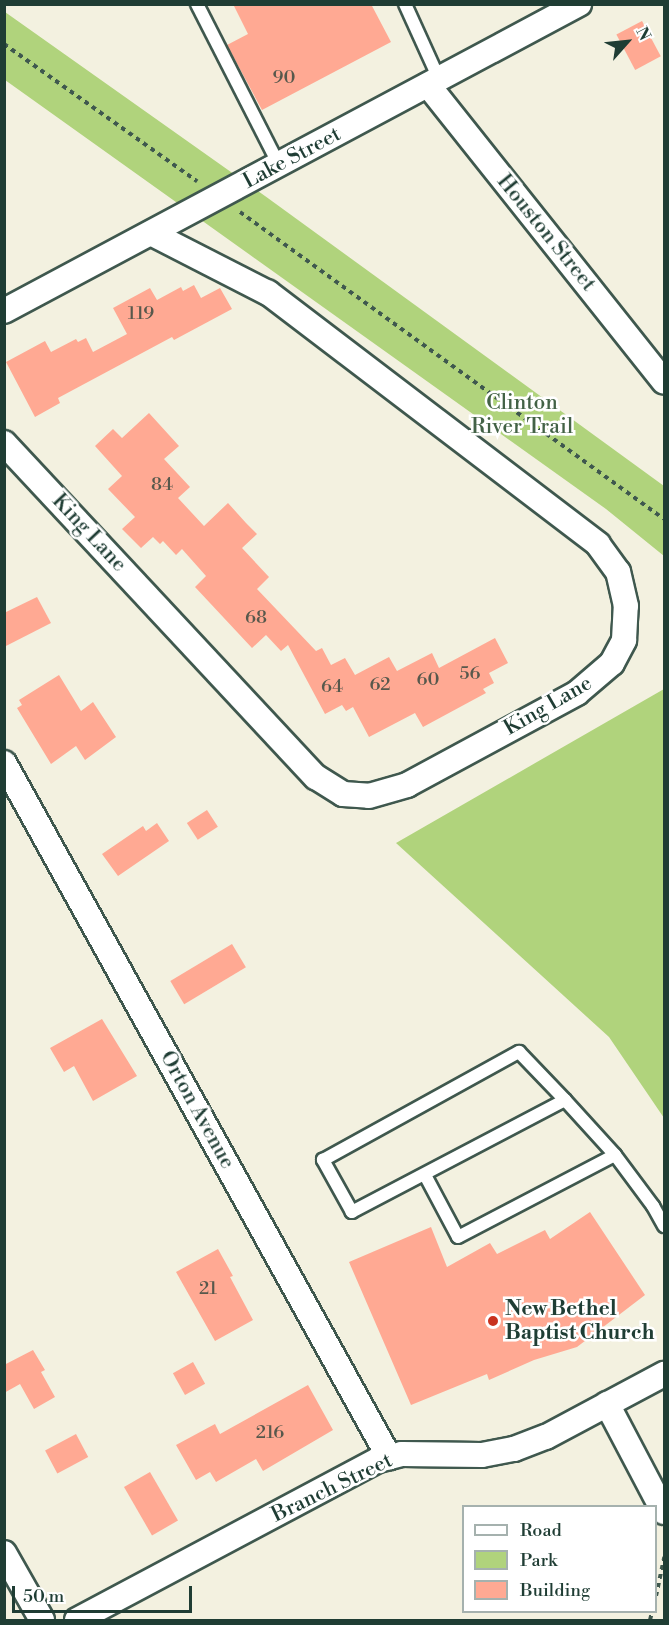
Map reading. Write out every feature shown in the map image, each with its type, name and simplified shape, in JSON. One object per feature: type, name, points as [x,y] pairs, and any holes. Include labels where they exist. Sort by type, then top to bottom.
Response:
[{"type":"street","name":"Lake Street","points":[[4,311],[579,4]]},
{"type":"street","name":"Houston Street","points":[[433,82],[664,381]]},
{"type":"street","name":"King Lane","points":[[4,443],[316,777],[343,794],[369,796],[407,785],[577,693],[612,663],[624,640],[626,606],[618,572],[598,544],[268,294],[151,233]]},
{"type":"street","name":"Orton Avenue","points":[[4,763],[389,1457]]},
{"type":"street","name":"Branch Street","points":[[77,1620],[389,1457],[416,1453],[449,1456],[498,1453],[546,1437],[664,1374]]},
{"type":"street","points":[[607,1404],[664,1512]]},
{"type":"street","points":[[4,1553],[42,1620]]},
{"type":"lane","points":[[197,4],[279,165]]},
{"type":"lane","points":[[405,4],[433,82]]},
{"type":"lane","points":[[565,1100],[352,1212],[323,1160],[519,1052],[565,1100],[615,1155],[653,1206],[664,1226]]},
{"type":"lane","points":[[425,1175],[458,1237],[615,1155]]},
{"type":"path","points":[[4,44],[664,519]]},
{"type":"path","points":[[657,1591],[664,1557]]},
{"type":"green space","name":"Clinton River Trail","points":[[5,12],[265,196],[664,486],[664,556],[606,509],[5,80]]},
{"type":"green space","points":[[664,689],[664,1118],[609,1037],[396,843]]},
{"type":"building","points":[[233,4],[371,4],[391,42],[262,110],[227,45],[248,34]]},
{"type":"building","points":[[642,21],[661,56],[635,70],[616,35]]},
{"type":"building","points":[[194,285],[201,298],[220,288],[232,309],[174,340],[172,337],[58,398],[60,403],[35,417],[6,362],[45,341],[51,352],[76,339],[78,342],[86,338],[93,352],[127,334],[113,308],[150,288],[157,300],[181,287],[183,291]]},
{"type":"building","points":[[149,413],[179,446],[164,459],[190,487],[178,498],[204,526],[228,503],[257,534],[242,548],[269,577],[257,589],[316,651],[322,648],[331,665],[345,658],[355,675],[389,657],[397,671],[432,653],[439,668],[495,638],[508,663],[489,673],[494,683],[483,689],[486,693],[423,727],[415,713],[369,737],[353,707],[346,711],[342,705],[325,714],[288,645],[281,651],[266,635],[252,648],[195,587],[206,576],[182,549],[176,555],[163,541],[160,544],[153,537],[141,548],[122,529],[135,517],[108,489],[122,476],[95,446],[113,429],[122,438]]},
{"type":"building","points":[[37,597],[51,623],[4,647],[4,613]]},
{"type":"building","points":[[59,675],[81,711],[93,702],[116,737],[85,760],[76,746],[51,764],[17,708],[22,705],[19,700]]},
{"type":"building","points":[[207,810],[218,827],[198,840],[187,823]]},
{"type":"building","points":[[157,823],[169,841],[118,876],[102,854],[143,826],[146,831]]},
{"type":"building","points":[[232,944],[246,967],[184,1004],[170,981]]},
{"type":"building","points":[[102,1019],[137,1076],[93,1101],[74,1066],[64,1072],[50,1048]]},
{"type":"building","name":"New Bethel Baptist Church","points":[[590,1212],[645,1295],[577,1347],[534,1360],[489,1380],[487,1374],[411,1405],[349,1262],[431,1227],[447,1267],[490,1243],[497,1254],[545,1230],[550,1239]]},
{"type":"building","points":[[218,1249],[253,1320],[215,1341],[176,1272]]},
{"type":"building","points":[[33,1350],[45,1370],[41,1372],[55,1397],[34,1409],[20,1384],[4,1393],[4,1365]]},
{"type":"building","points":[[193,1362],[205,1384],[185,1395],[173,1373]]},
{"type":"building","points":[[308,1385],[333,1430],[263,1471],[256,1459],[216,1482],[210,1472],[196,1480],[176,1445],[215,1424],[220,1434]]},
{"type":"building","points":[[76,1434],[88,1457],[57,1473],[45,1450]]},
{"type":"building","points":[[150,1472],[178,1520],[152,1535],[124,1487]]},
{"type":"place","name":"New Bethel Baptist Church","points":[[493,1321]]}]
